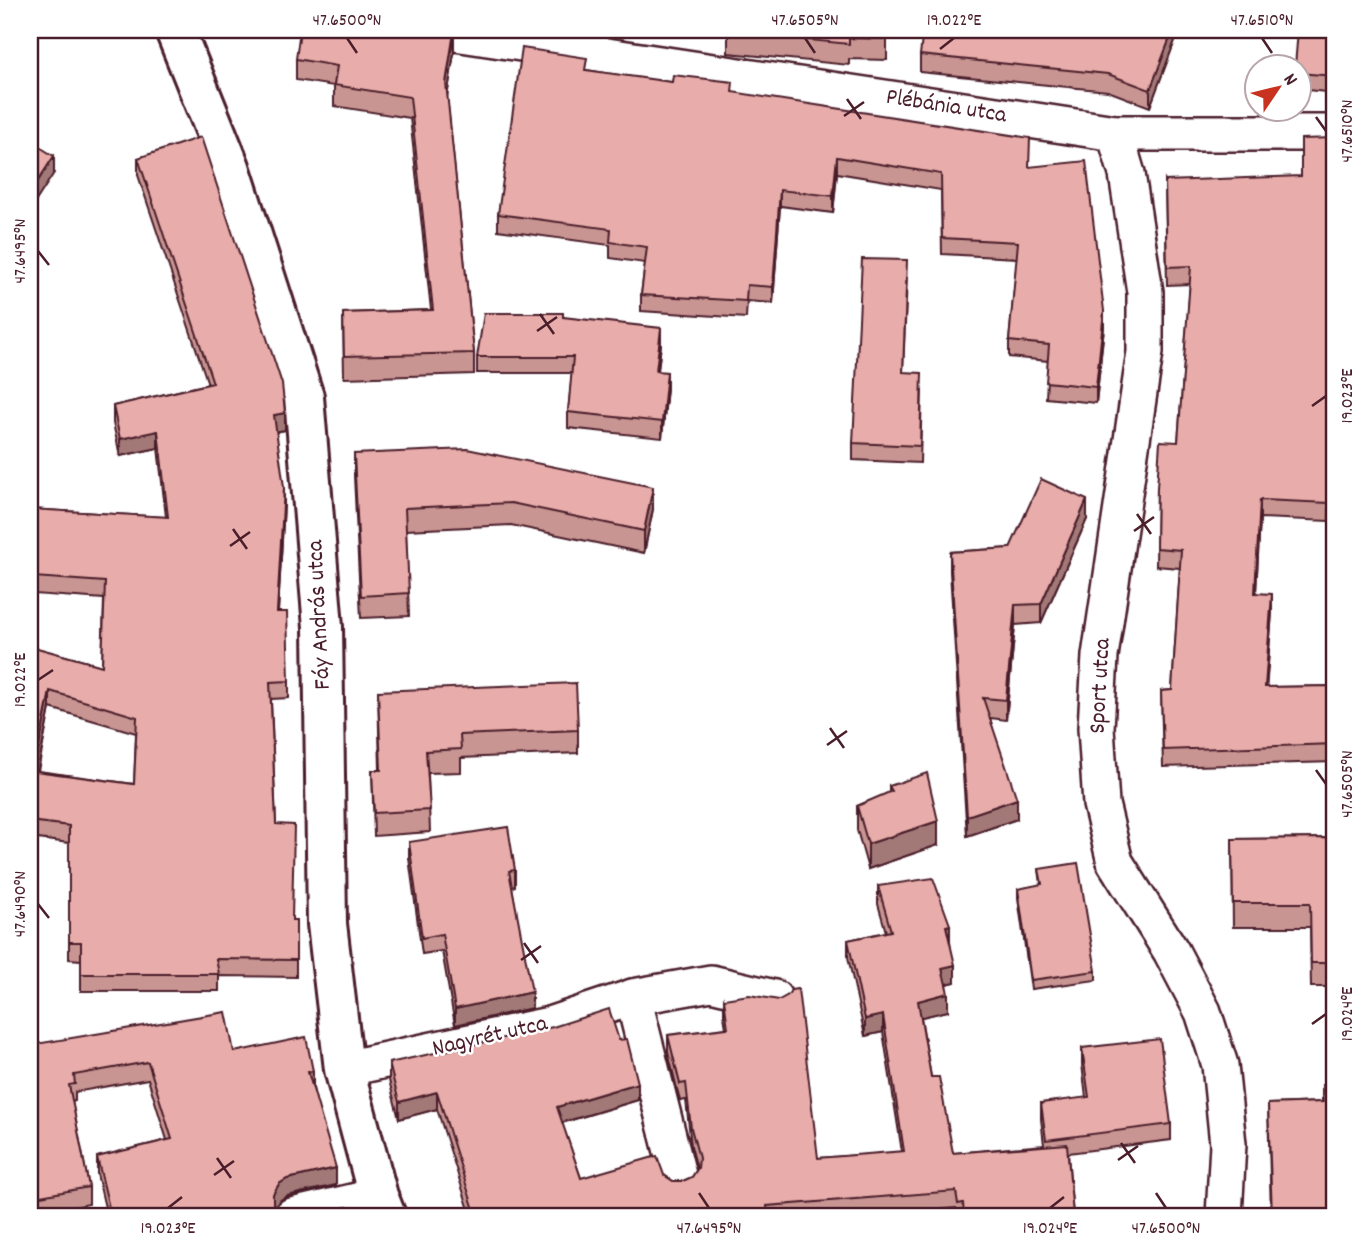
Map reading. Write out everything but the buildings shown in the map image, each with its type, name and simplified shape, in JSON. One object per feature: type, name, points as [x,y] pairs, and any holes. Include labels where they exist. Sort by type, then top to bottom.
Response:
[{"type":"street","name":"Fáy András utca","points":[[175,30],[230,167],[304,397],[323,627],[327,924],[344,1069],[382,1206]]},
{"type":"street","name":"Plébánia utca","points":[[435,30],[1115,133],[1335,133]]},
{"type":"street","name":"Sport utca","points":[[1115,133],[1128,174],[1145,292],[1145,352],[1100,656],[1096,728],[1101,804],[1115,862],[1171,951],[1203,1012],[1220,1065],[1228,1144],[1224,1216]]},
{"type":"street","name":"Nagyrét utca","points":[[344,1069],[550,1025],[633,997],[710,983],[774,998]]},
{"type":"street","points":[[633,997],[679,1179]]},
{"type":"street","points":[[292,1216],[382,1206]]}]
